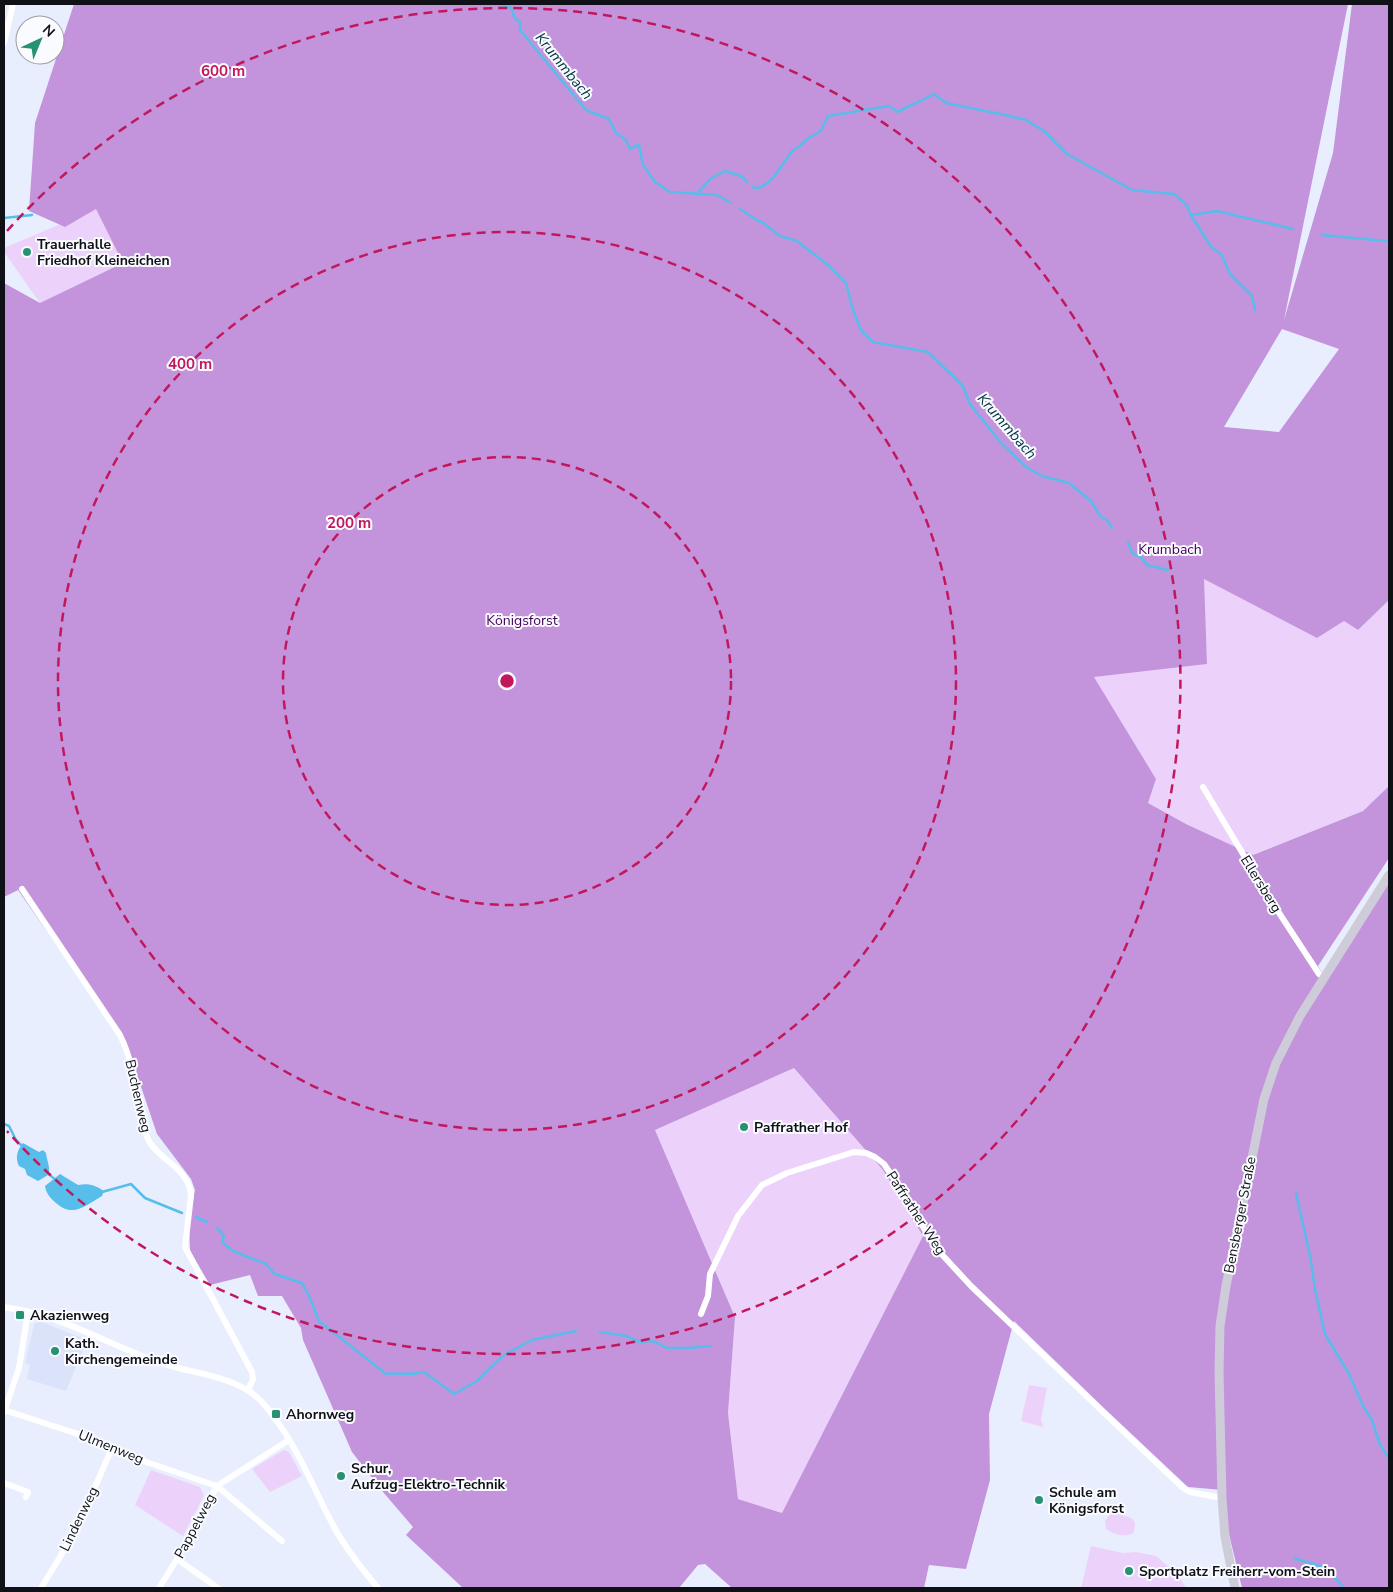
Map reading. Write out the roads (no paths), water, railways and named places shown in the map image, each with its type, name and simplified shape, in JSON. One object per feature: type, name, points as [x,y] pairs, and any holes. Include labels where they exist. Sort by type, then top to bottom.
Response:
[{"type":"main road","name":"Bensberger Straße","points":[[1234,1588],[1225,1537],[1222,1498],[1218,1348],[1226,1286],[1256,1133],[1270,1079],[1286,1040],[1389,875]]},
{"type":"street","points":[[4,43],[13,4]]},
{"type":"street","name":"Ellersberg","points":[[1203,787],[1268,896],[1319,974],[1324,978]]},
{"type":"street","name":"Buchenweg","points":[[22,889],[120,1035],[128,1050],[144,1128],[150,1142],[187,1180],[191,1196],[185,1247],[252,1372],[253,1380],[248,1390]]},
{"type":"street","name":"Paffrather Weg","points":[[701,1314],[708,1296],[710,1274],[738,1216],[762,1185],[787,1173],[854,1152],[866,1153],[884,1164],[935,1247],[971,1286],[1182,1486],[1190,1492],[1222,1498]]},
{"type":"street","points":[[4,1307],[59,1322],[129,1351],[168,1365],[233,1383],[248,1390],[274,1416],[289,1440],[335,1529],[363,1571],[378,1588]]},
{"type":"street","points":[[4,1411],[19,1368],[28,1312]]},
{"type":"street","name":"Ulmenweg","points":[[4,1411],[75,1433],[149,1463],[217,1486]]},
{"type":"street","name":"Pappelweg","points":[[159,1588],[217,1486],[289,1440]]},
{"type":"street","name":"Lindenweg","points":[[41,1588],[81,1519],[112,1448]]},
{"type":"street","points":[[4,1484],[28,1492],[26,1498]]},
{"type":"street","points":[[217,1486],[282,1541]]},
{"type":"street","points":[[177,1559],[218,1588]]},
{"type":"water","points":[[23,1143],[39,1152],[43,1150],[46,1153],[49,1172],[48,1175],[38,1181],[27,1175],[25,1169],[19,1166],[17,1154]]},
{"type":"water","points":[[60,1174],[78,1185],[89,1184],[98,1187],[104,1191],[102,1196],[79,1209],[68,1210],[62,1207],[50,1197],[45,1186]]},
{"type":"waterway","name":"Krummbach","points":[[498,4],[511,8],[515,18],[520,22],[520,30],[586,110],[609,119],[616,133],[626,140],[630,149],[639,145],[643,165],[655,182],[670,192],[717,195],[731,203]]},
{"type":"waterway","points":[[752,187],[759,188],[773,178],[793,150],[821,131],[828,116],[889,106],[898,112],[934,94],[946,103],[1026,120],[1044,131],[1067,154],[1132,190],[1174,194],[1187,205],[1191,215],[1217,211],[1293,229]]},
{"type":"waterway","points":[[698,193],[710,179],[725,171],[741,176],[747,182]]},
{"type":"waterway","name":"Krummbach","points":[[740,209],[762,222],[780,236],[797,241],[828,265],[846,283],[853,310],[861,330],[873,342],[928,352],[963,386],[970,404],[1001,443],[1026,467],[1042,476],[1069,483],[1091,501],[1101,517],[1107,520],[1112,528]]},
{"type":"waterway","points":[[4,218],[32,215]]},
{"type":"waterway","points":[[1191,215],[1211,247],[1221,254],[1230,274],[1252,296],[1255,310]]},
{"type":"waterway","points":[[1322,235],[1389,242]]},
{"type":"waterway","name":"Krummbach","points":[[1128,542],[1132,553],[1141,557],[1147,565],[1168,570]]},
{"type":"waterway","points":[[4,1124],[9,1126],[16,1140],[23,1147]]},
{"type":"waterway","points":[[47,1173],[56,1180]]},
{"type":"waterway","points":[[102,1192],[131,1184],[145,1198],[182,1213]]},
{"type":"waterway","points":[[1296,1193],[1325,1334],[1349,1374],[1363,1406],[1372,1420],[1380,1445],[1389,1458]]},
{"type":"waterway","points":[[196,1217],[207,1222]]},
{"type":"waterway","points":[[217,1228],[224,1236],[222,1242],[233,1251],[266,1264],[275,1274],[302,1283],[319,1321],[386,1374],[424,1372],[454,1394],[477,1381],[504,1355],[532,1340],[576,1331]]},
{"type":"waterway","points":[[600,1332],[626,1336],[640,1342],[653,1341],[667,1348],[710,1346]]},
{"type":"waterway","points":[[1294,1558],[1326,1568],[1344,1588]]},
{"type":"place","name":"Trauerhalle Friedhof Kleineichen","points":[[27,252]]},
{"type":"place","name":"Paffrather Hof","points":[[744,1127]]},
{"type":"place","name":"Akazienweg","points":[[20,1315]]},
{"type":"place","name":"Kath. Kirchengemeinde","points":[[55,1351]]},
{"type":"place","name":"Ahornweg","points":[[276,1414]]},
{"type":"place","name":"Schur, Aufzug-Elektro-Technik","points":[[341,1476]]},
{"type":"place","name":"Schule am Königsforst","points":[[1039,1500]]},
{"type":"place","name":"Sportplatz Freiherr-vom-Stein","points":[[1129,1571]]},
{"type":"park label","name":"Krumbach","points":[[1170,549]]},
{"type":"park label","name":"Königsforst","points":[[522,620]]}]
